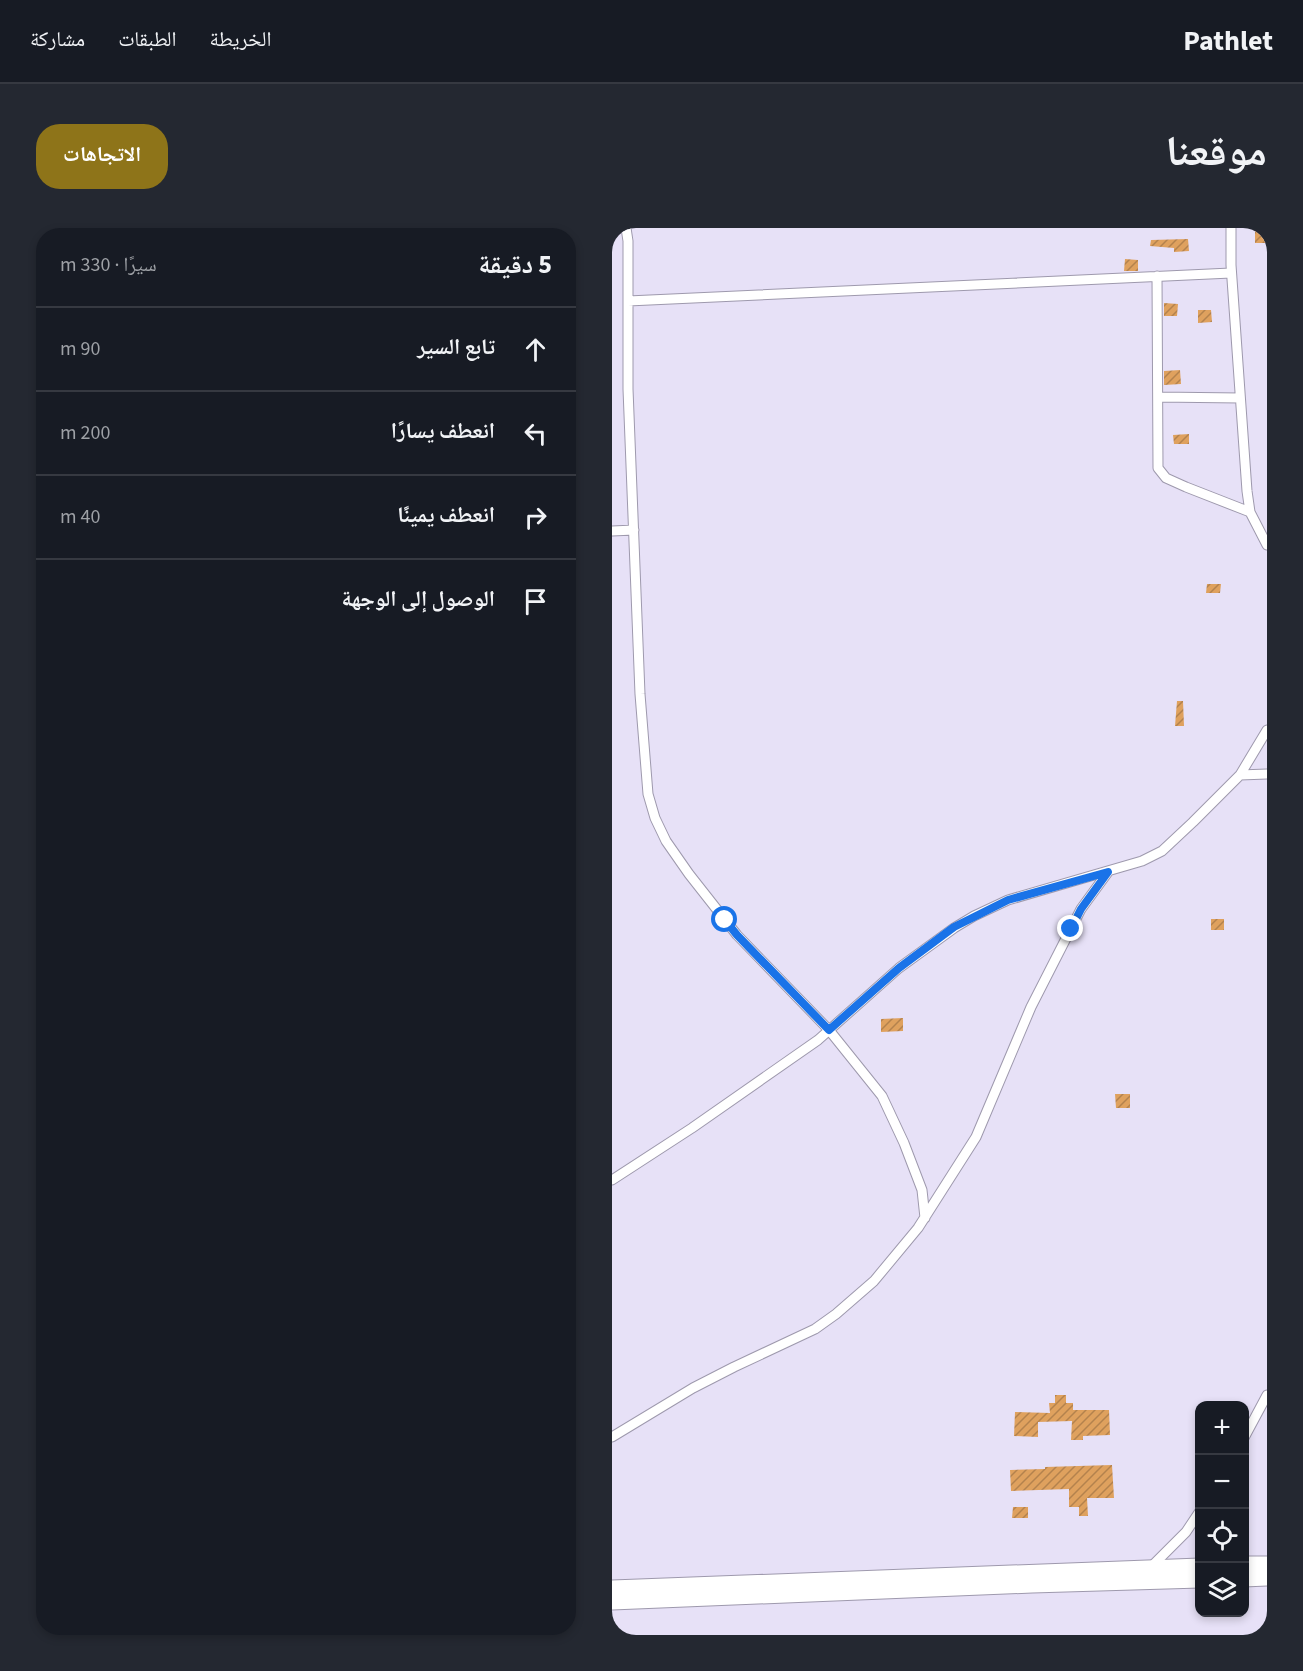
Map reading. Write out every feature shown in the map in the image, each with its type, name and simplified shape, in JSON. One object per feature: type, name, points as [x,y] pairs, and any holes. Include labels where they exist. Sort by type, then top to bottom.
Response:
[{"type":"highway","points":[[1249,1564],[1267,1564]]},
{"type":"highway","points":[[612,1602],[1068,1578],[1150,1568],[1195,1566]]},
{"type":"highway","points":[[612,1588],[1068,1578],[1195,1580]]},
{"type":"highway","points":[[1249,1579],[1267,1578]]},
{"type":"street","points":[[626,228],[627,389],[640,694],[648,794],[655,818],[666,841],[689,874],[737,935],[829,1030],[882,1096],[904,1143],[922,1190],[925,1218]]},
{"type":"street","points":[[1231,228],[1231,273],[1247,491],[1250,512],[1267,545]]},
{"type":"street","points":[[627,301],[1231,273]]},
{"type":"street","points":[[1157,276],[1158,468],[1166,478],[1250,512]]},
{"type":"street","points":[[1158,397],[1240,398]]},
{"type":"street","points":[[612,531],[634,530]]},
{"type":"street","points":[[612,1180],[692,1128],[818,1040],[899,968],[954,927],[1008,900],[1108,872],[1142,861],[1162,851],[1240,775],[1267,730]]},
{"type":"street","points":[[1240,775],[1267,774]]},
{"type":"street","points":[[612,1437],[714,1378],[814,1329],[836,1314],[874,1281],[918,1228],[976,1137],[1031,1007],[1081,909],[1108,872]]},
{"type":"street","points":[[1249,1430],[1267,1395]]},
{"type":"street","points":[[1150,1568],[1186,1532],[1195,1518]]},
{"type":"building","points":[[1267,230],[1267,243],[1255,243],[1255,231]]},
{"type":"building","points":[[1188,239],[1189,251],[1174,252],[1174,248],[1150,246],[1151,240]]},
{"type":"building","points":[[1125,259],[1138,260],[1138,271],[1124,271]]},
{"type":"building","points":[[1164,303],[1178,304],[1177,316],[1164,316]]},
{"type":"building","points":[[1198,310],[1211,310],[1212,322],[1198,323]]},
{"type":"building","points":[[1180,370],[1181,384],[1164,385],[1164,371]]},
{"type":"building","points":[[1189,434],[1189,444],[1174,444],[1173,435]]},
{"type":"building","points":[[1207,584],[1221,584],[1220,593],[1206,593]]},
{"type":"building","points":[[1177,701],[1183,701],[1184,726],[1175,726]]},
{"type":"building","points":[[1211,919],[1224,919],[1224,930],[1211,930]]},
{"type":"building","points":[[903,1018],[903,1031],[881,1032],[881,1019]]},
{"type":"building","points":[[1115,1094],[1130,1094],[1130,1108],[1116,1108]]},
{"type":"building","points":[[1055,1395],[1066,1395],[1066,1403],[1073,1403],[1073,1410],[1109,1410],[1110,1435],[1083,1436],[1083,1440],[1071,1440],[1072,1421],[1038,1422],[1038,1437],[1014,1436],[1015,1412],[1050,1413],[1049,1403],[1055,1403]]},
{"type":"building","points":[[1112,1465],[1114,1498],[1087,1498],[1088,1516],[1079,1516],[1079,1507],[1069,1507],[1069,1489],[1011,1491],[1010,1470]]},
{"type":"building","points":[[1013,1507],[1028,1507],[1028,1518],[1012,1518]]},
{"type":"route","points":[[725,920],[829,1030],[899,968],[954,927],[1008,900],[1108,872],[1081,909],[1071,929]]}]
